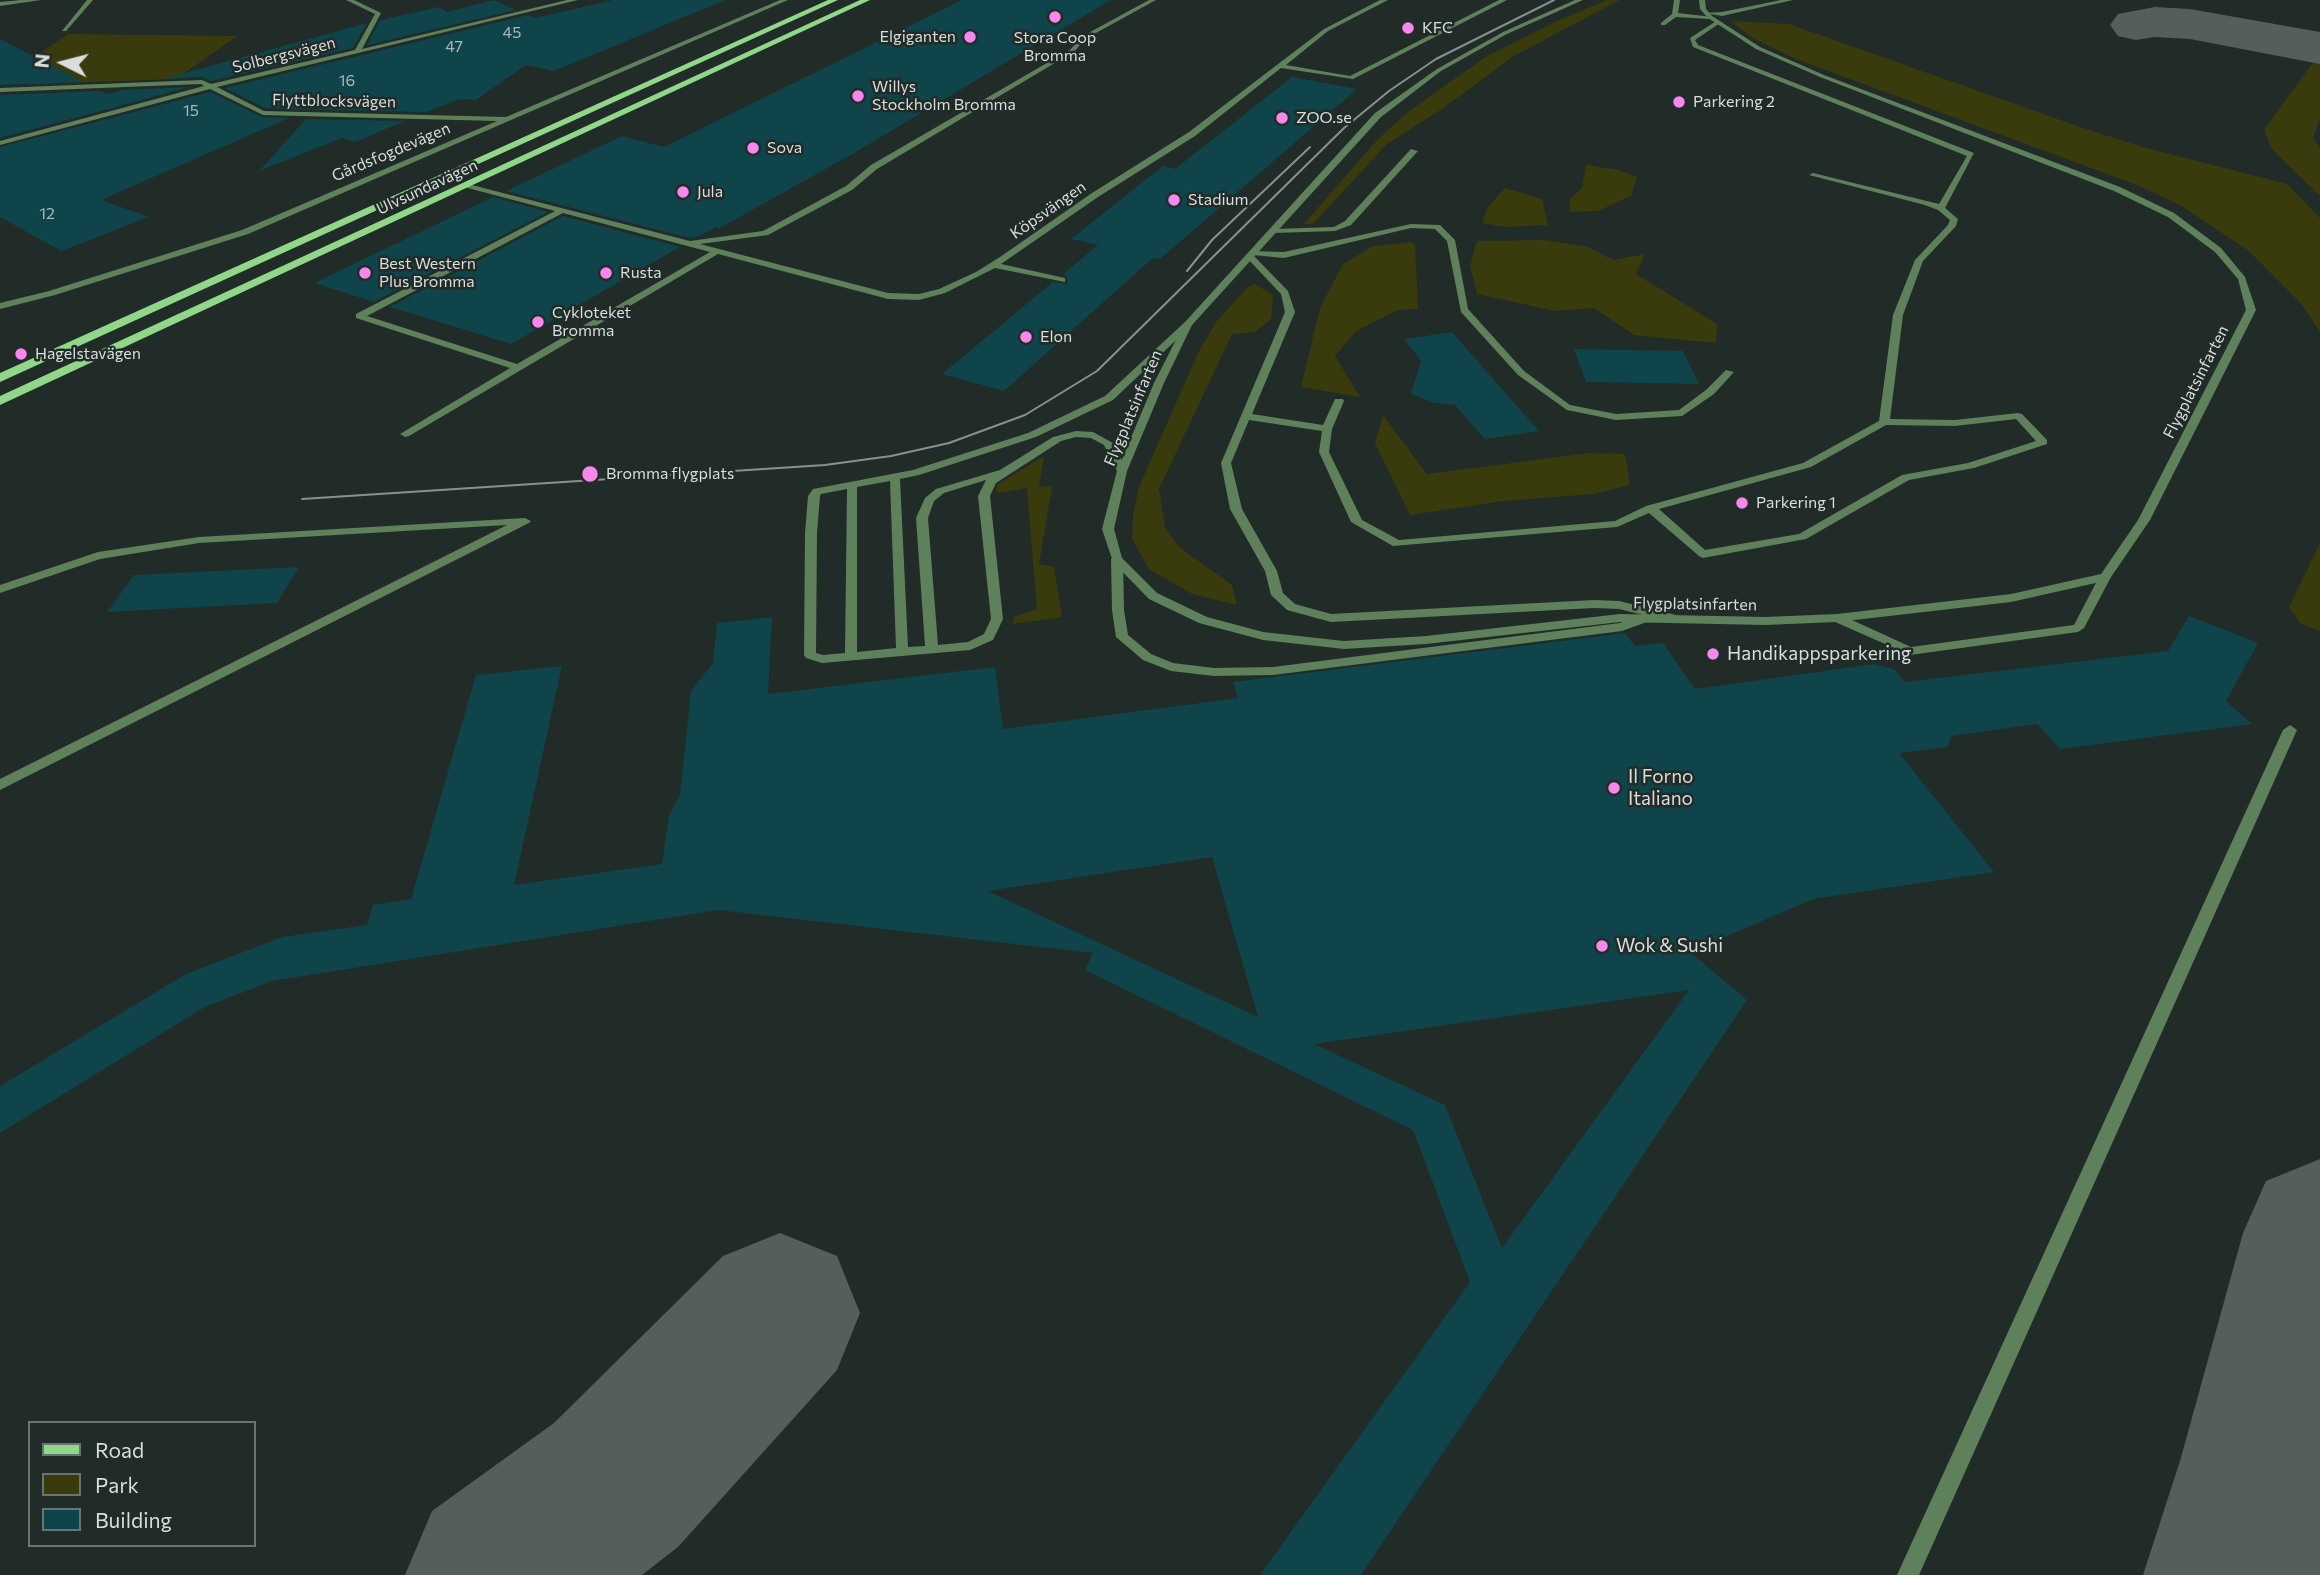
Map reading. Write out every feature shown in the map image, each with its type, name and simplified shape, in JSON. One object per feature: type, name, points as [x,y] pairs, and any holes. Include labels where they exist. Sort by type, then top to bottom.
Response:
[{"type":"main road","name":"Ulvsundavägen","points":[[0,378],[834,0]]},
{"type":"main road","name":"Ulvsundavägen","points":[[0,401],[866,0]]},
{"type":"main road","points":[[439,178],[467,185]]},
{"type":"street","points":[[0,4],[38,0]]},
{"type":"street","points":[[64,30],[90,0]]},
{"type":"street","points":[[349,0],[378,13],[357,52]]},
{"type":"street","name":"Solbergsvägen","points":[[0,143],[208,88],[576,0]]},
{"type":"street","name":"Gårdsfogdevägen","points":[[0,306],[52,293],[245,232],[785,0]]},
{"type":"street","name":"Köpsvängen","points":[[686,243],[765,233],[849,187],[874,167],[1073,50],[1083,37],[1153,0]]},
{"type":"street","name":"Köpsvängen","points":[[467,185],[899,296],[919,297],[942,291],[993,265],[1095,195],[1192,134],[1326,30],[1385,0]]},
{"type":"street","points":[[1282,66],[1351,78],[1504,0]]},
{"type":"street","name":"Flygplatsinfarten","points":[[1580,0],[1505,33],[1439,70],[1378,115],[1188,324],[1159,383],[1122,471],[1108,529],[1117,559],[1153,596],[1203,620],[1263,636],[1344,645],[1426,640],[1643,618],[1765,621],[1837,618],[2011,598],[2105,577],[2144,520],[2251,310],[2242,279],[2218,250],[2171,215],[2128,194],[1948,122],[1822,76],[1758,48],[1712,18]]},
{"type":"street","points":[[1675,15],[1677,0]]},
{"type":"street","points":[[1702,0],[1703,9],[1712,18]]},
{"type":"street","points":[[1790,0],[1712,18],[1692,39],[1695,46],[1971,155],[1941,208]]},
{"type":"street","points":[[1663,24],[1675,15],[1712,18]]},
{"type":"street","name":"Flyttblocksvägen","points":[[0,90],[202,82],[208,88],[263,113],[508,119]]},
{"type":"street","points":[[1274,231],[1335,229],[1348,223],[1414,151]]},
{"type":"street","points":[[1813,176],[1928,203],[1941,208],[1954,219],[1946,233],[1920,260],[1898,315],[1884,422]]},
{"type":"street","points":[[519,368],[359,316],[562,210]]},
{"type":"street","points":[[1252,255],[1284,255],[1411,226],[1437,227],[1451,240],[1464,310],[1521,373],[1567,407],[1616,417],[1682,413],[1710,392],[1729,372]]},
{"type":"street","points":[[405,434],[718,251]]},
{"type":"street","points":[[1252,255],[1285,293],[1290,312],[1226,463],[1236,509],[1272,571],[1276,595],[1291,607],[1331,618],[1607,605],[1676,619]]},
{"type":"street","points":[[993,265],[1062,280]]},
{"type":"street","points":[[0,297],[23,299]]},
{"type":"street","points":[[1122,471],[1108,443],[1093,435],[1076,435],[1057,439],[991,481],[984,496],[997,619],[989,636],[970,646],[822,659],[810,655],[808,648],[814,496],[821,490],[895,477],[1032,435],[1109,398],[1188,324]]},
{"type":"street","points":[[1339,401],[1327,429],[1324,452],[1357,522],[1396,544],[1617,524],[1651,508],[1807,465],[1884,422],[1955,423],[2018,416],[2043,442],[1970,466],[1906,477],[1802,537],[1703,554],[1651,508]]},
{"type":"street","points":[[1245,416],[1327,429]]},
{"type":"street","points":[[932,649],[922,518],[929,500],[940,491],[957,484],[1008,470]]},
{"type":"street","points":[[895,477],[902,652]]},
{"type":"street","points":[[851,656],[852,485]]},
{"type":"street","points":[[0,589],[98,556],[199,540],[525,521],[0,785]]},
{"type":"street","points":[[1117,559],[1118,610],[1122,637],[1147,657],[1171,667],[1213,672],[1273,671],[1622,627],[1643,618]]},
{"type":"street","points":[[1837,618],[1910,651],[2078,628],[2105,577]]},
{"type":"street","points":[[1908,1575],[2290,730]]},
{"type":"green space","points":[[1607,0],[1620,0],[1512,57],[1442,109],[1387,144],[1314,223],[1303,225],[1377,140],[1408,112],[1487,56],[1557,21]]},
{"type":"green space","points":[[1731,21],[1789,24],[2083,128],[2146,148],[2287,184],[2320,218],[2320,332],[2303,306],[2249,251],[2180,205],[2137,185],[1796,59],[1751,37]]},
{"type":"green space","points":[[68,34],[237,36],[176,79],[35,84],[52,67],[27,62]]},
{"type":"green space","points":[[2316,58],[2320,59],[2320,117],[2313,139],[2320,148],[2320,196],[2271,148],[2264,130]]},
{"type":"green space","points":[[1586,165],[1619,170],[1637,177],[1631,196],[1598,211],[1570,212],[1570,199],[1582,188]]},
{"type":"green space","points":[[1505,188],[1542,199],[1548,225],[1506,227],[1482,223],[1488,207]]},
{"type":"green space","points":[[1544,240],[1588,247],[1613,260],[1645,254],[1636,274],[1717,324],[1716,343],[1634,335],[1594,308],[1555,311],[1477,294],[1470,266],[1477,241]]},
{"type":"green space","points":[[1411,242],[1415,245],[1418,309],[1398,310],[1356,331],[1335,356],[1360,397],[1301,387],[1320,308],[1343,264],[1373,246]]},
{"type":"green space","points":[[1255,284],[1273,295],[1271,319],[1255,332],[1232,334],[1159,489],[1165,528],[1179,547],[1232,585],[1237,605],[1192,594],[1149,569],[1132,539],[1133,515],[1139,487],[1199,351],[1216,322],[1249,286]]},
{"type":"green space","points":[[1383,415],[1427,474],[1589,453],[1625,454],[1630,485],[1593,494],[1503,501],[1410,515],[1375,443]]},
{"type":"green space","points":[[1044,456],[1039,486],[1052,487],[1039,564],[1054,567],[1062,617],[1013,624],[1014,617],[1037,609],[1027,488],[996,493],[997,485]]},
{"type":"green space","points":[[2320,543],[2320,631],[2301,624],[2289,607]]},
{"type":"building","points":[[494,0],[516,10],[367,45],[380,20],[439,7],[447,12]]},
{"type":"building","points":[[613,0],[725,0],[554,71],[526,65],[476,100],[460,99],[427,112],[314,110],[318,106],[310,110],[265,108],[225,88],[528,15],[535,18]]},
{"type":"building","points":[[962,0],[1111,0],[854,153],[720,228],[716,227],[697,237],[690,238],[506,191],[622,136],[664,147]]},
{"type":"building","points":[[367,23],[353,48],[211,81],[202,77],[163,79]]},
{"type":"building","points":[[0,39],[84,82],[0,85]]},
{"type":"building","points":[[1292,77],[1357,89],[1160,259],[1153,258],[1004,391],[942,374],[1053,282],[1067,284],[1067,276],[1062,275],[1098,245],[1071,239],[1163,166],[1175,169]]},
{"type":"building","points":[[190,87],[0,138],[0,95],[100,91],[107,94],[123,90]]},
{"type":"building","points":[[210,92],[262,117],[289,118],[101,200],[149,217],[61,251],[0,217],[0,147]]},
{"type":"building","points":[[306,119],[405,121],[355,142],[342,138],[259,171]]},
{"type":"building","points":[[493,197],[548,212],[374,302],[314,283]]},
{"type":"building","points":[[563,216],[680,247],[511,344],[390,307]]},
{"type":"building","points":[[1452,332],[1539,431],[1485,439],[1455,405],[1434,403],[1411,394],[1421,361],[1404,339]]},
{"type":"building","points":[[1574,349],[1683,351],[1699,384],[1586,382]]},
{"type":"building","points":[[299,567],[277,603],[107,612],[134,575]]},
{"type":"building","points":[[2189,616],[2258,643],[2226,701],[2252,724],[2060,749],[2037,724],[1951,736],[1948,747],[1899,753],[1994,872],[1813,899],[1690,952],[1747,1000],[1361,1575],[1260,1575],[1470,1282],[1413,1130],[1085,970],[1093,953],[718,910],[272,981],[205,1007],[0,1133],[0,1086],[186,974],[282,937],[367,925],[373,905],[411,899],[476,675],[562,666],[514,885],[662,864],[669,815],[680,795],[691,691],[713,663],[717,623],[772,617],[768,694],[995,667],[1003,729],[1238,698],[1233,682],[1625,633],[1635,646],[1663,643],[1695,689],[1874,664],[1894,669],[1905,682],[2168,651]],"holes":[[[1212,857],[1258,1017],[988,891]],[[1689,990],[1502,1248],[1445,1105],[1314,1044]]]},
{"type":"taxiway","points":[[2136,25],[2155,22],[2190,24],[2320,48]]},
{"type":"taxiway","points":[[2234,1575],[2266,1461],[2320,1233]]},
{"type":"taxiway","points":[[496,1575],[616,1485],[780,1313]]},
{"type":"tram line","points":[[302,499],[825,465],[891,456],[949,443],[1025,415],[1097,371],[1344,128],[1389,91],[1436,59],[1554,0]]},
{"type":"tram line","points":[[1187,271],[1212,240],[1310,147]]},
{"type":"place","name":"Stora Coop Bromma","points":[[1055,17]]},
{"type":"place","name":"KFC","points":[[1408,28]]},
{"type":"place","name":"Elgiganten","points":[[970,37]]},
{"type":"place","name":"Willys Stockholm Bromma","points":[[858,96]]},
{"type":"place","name":"Parkering 2","points":[[1679,102]]},
{"type":"place","name":"ZOO.se","points":[[1282,118]]},
{"type":"place","name":"Sova","points":[[753,148]]},
{"type":"place","name":"Jula","points":[[683,192]]},
{"type":"place","name":"Stadium","points":[[1174,200]]},
{"type":"place","name":"Best Western Plus Bromma","points":[[365,273]]},
{"type":"place","name":"Rusta","points":[[606,273]]},
{"type":"place","name":"Cykloteket Bromma","points":[[538,322]]},
{"type":"place","name":"Elon","points":[[1026,337]]},
{"type":"place","name":"Hagelstavägen","points":[[21,354]]},
{"type":"place","name":"Bromma flygplats","points":[[590,474]]},
{"type":"place","name":"Parkering 1","points":[[1742,503]]},
{"type":"place","name":"Handikappsparkering","points":[[1713,654]]},
{"type":"place","name":"Il Forno Italiano","points":[[1614,788]]},
{"type":"place","name":"Wok & Sushi","points":[[1602,946]]}]
